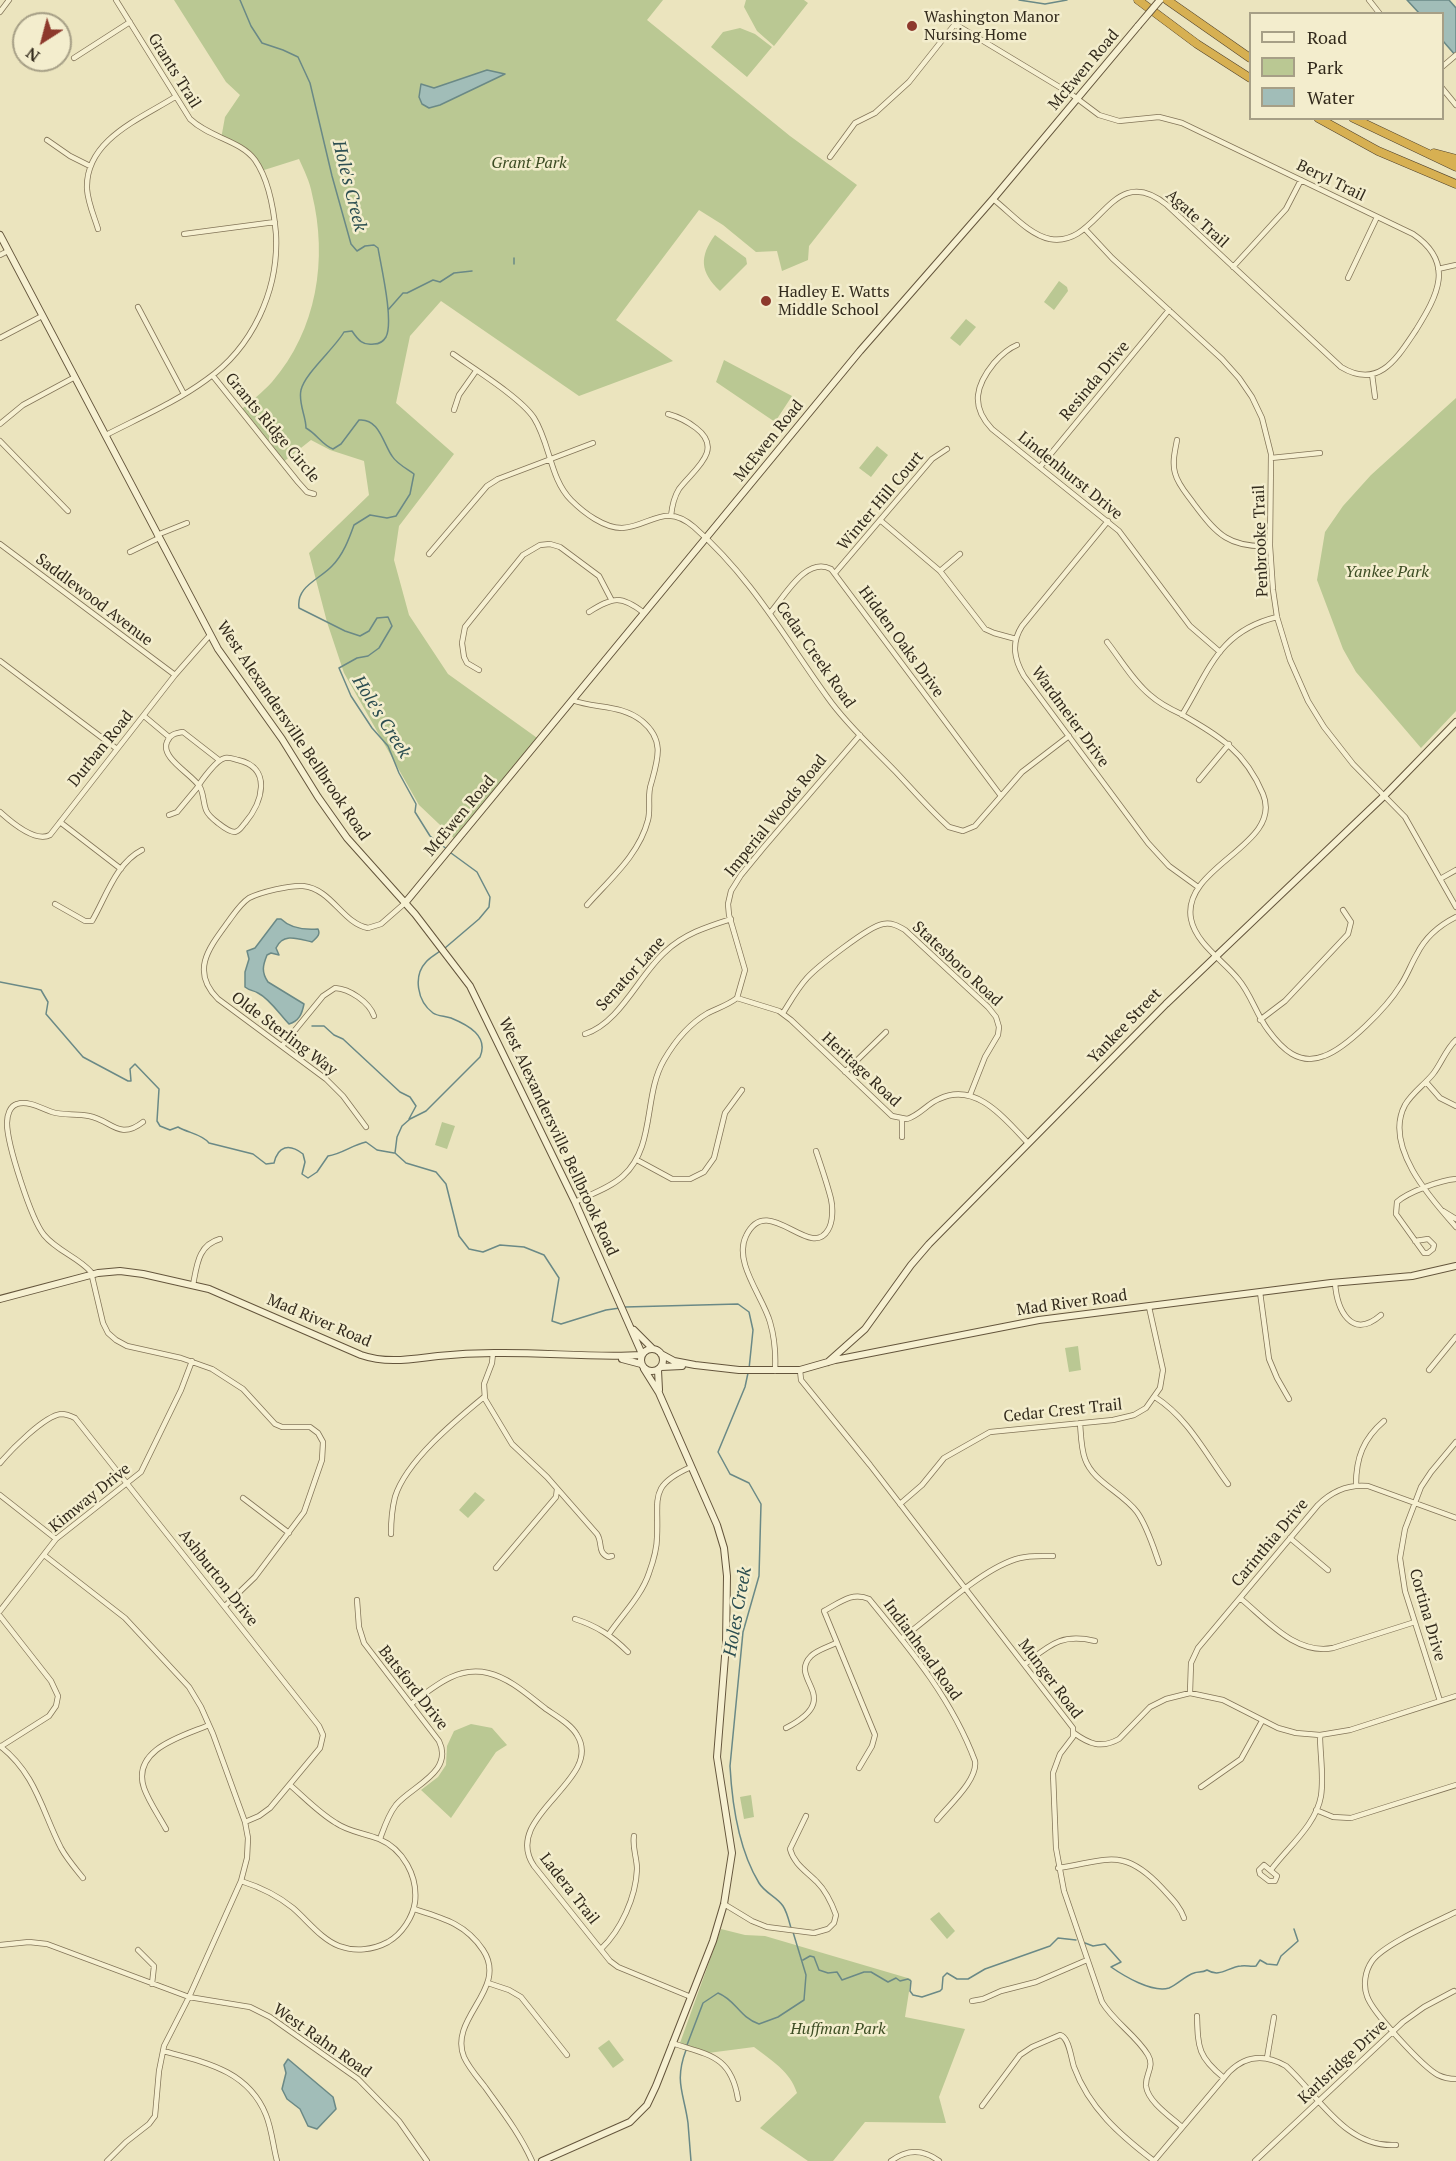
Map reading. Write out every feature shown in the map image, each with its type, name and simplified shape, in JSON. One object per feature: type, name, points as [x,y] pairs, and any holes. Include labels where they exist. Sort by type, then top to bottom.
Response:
[{"type":"highway","points":[[1138,0],[1197,44],[1249,77]]},
{"type":"highway","points":[[1167,0],[1249,57]]},
{"type":"highway","points":[[1322,120],[1368,146],[1456,185]]},
{"type":"highway","points":[[1357,120],[1456,167]]},
{"type":"highway","points":[[1407,145],[1456,159]]},
{"type":"street","points":[[0,12],[9,0]]},
{"type":"street","name":"Grants Trail","points":[[106,435],[213,376],[251,333],[265,305],[274,267],[275,222],[261,171],[254,159],[244,149],[197,125],[185,113],[116,0]]},
{"type":"street","name":"McEwen Road","points":[[405,903],[860,351],[993,199],[1160,0]]},
{"type":"street","points":[[1369,0],[1378,12]]},
{"type":"street","points":[[74,58],[130,22]]},
{"type":"street","name":"Beryl Trail","points":[[830,157],[855,123],[875,113],[909,82],[955,24],[1099,115],[1113,120],[1159,117],[1180,122],[1419,238],[1432,253],[1438,269]]},
{"type":"street","points":[[1444,89],[1456,105]]},
{"type":"street","points":[[98,230],[88,195],[87,179],[90,166],[100,148],[111,138],[175,97]]},
{"type":"street","points":[[47,140],[90,166]]},
{"type":"street","points":[[1233,267],[1282,214],[1301,180]]},
{"type":"street","name":"Agate Trail","points":[[993,199],[1031,230],[1042,236],[1063,239],[1075,236],[1085,229],[1117,198],[1128,193],[1144,193],[1156,198],[1167,205],[1341,367],[1359,374],[1372,374]]},
{"type":"street","points":[[1348,278],[1377,217]]},
{"type":"street","points":[[184,234],[275,222]]},
{"type":"street","name":"Penbrooke Trail","points":[[1085,229],[1112,258],[1222,359],[1246,388],[1262,418],[1271,458],[1270,546],[1276,617],[1290,660],[1313,710],[1348,758],[1406,817],[1456,907]]},
{"type":"street","name":"West Alexandersville Bellbrook Road","points":[[0,235],[210,635],[347,838],[435,939],[476,997],[617,1294],[642,1354],[642,1366]]},
{"type":"street","points":[[0,255],[8,251]]},
{"type":"street","points":[[1375,397],[1372,374],[1385,369],[1395,361],[1428,311],[1437,291],[1438,269],[1456,265]]},
{"type":"street","points":[[138,307],[183,394]]},
{"type":"street","name":"Resinda Drive","points":[[1040,466],[1169,310]]},
{"type":"street","points":[[0,338],[42,316]]},
{"type":"street","name":"Lindenhurst Drive","points":[[1017,345],[1004,352],[982,379],[979,390],[979,408],[984,419],[992,429],[1108,521],[1128,542],[1190,626],[1220,652]]},
{"type":"street","points":[[453,354],[528,410],[537,423],[567,495],[604,524],[623,528],[657,517],[671,516],[677,493],[706,457],[708,445],[703,433],[687,421],[668,414]]},
{"type":"street","points":[[454,410],[459,395],[476,371]]},
{"type":"street","name":"Grants Ridge Circle","points":[[213,376],[298,482],[307,492],[314,494]]},
{"type":"street","points":[[0,424],[23,405],[75,377]]},
{"type":"street","points":[[1177,440],[1174,466],[1177,479],[1213,529],[1225,538],[1241,544],[1270,546]]},
{"type":"street","points":[[0,441],[68,511]]},
{"type":"street","points":[[429,554],[487,486],[498,479],[593,443]]},
{"type":"street","name":"Winter Hill Court","points":[[836,573],[932,459],[947,449]]},
{"type":"street","points":[[1271,458],[1320,453]]},
{"type":"street","name":"Cedar Creek Road","points":[[671,516],[689,523],[706,538],[749,585],[827,698],[945,823],[955,830],[967,830],[975,826],[1022,772],[1069,736]]},
{"type":"street","points":[[880,520],[940,571],[985,629],[1016,639],[1022,626],[1108,521]]},
{"type":"street","points":[[130,552],[158,536],[187,524]]},
{"type":"street","name":"Saddlewood Avenue","points":[[0,544],[175,675]]},
{"type":"street","points":[[479,670],[467,663],[464,657],[462,643],[465,627],[523,555],[533,547],[550,544],[565,550],[599,576],[611,599]]},
{"type":"street","points":[[940,571],[960,554]]},
{"type":"street","points":[[770,613],[808,569],[821,566],[836,573]]},
{"type":"street","name":"Hidden Oaks Drive","points":[[836,573],[1001,796]]},
{"type":"street","points":[[589,612],[611,599],[629,602],[644,613]]},
{"type":"street","points":[[1182,716],[1220,652],[1231,638],[1244,628],[1276,617]]},
{"type":"street","name":"Durban Road","points":[[0,813],[12,823],[40,838],[50,835],[175,675],[210,635]]},
{"type":"street","name":"Wardmeier Drive","points":[[1016,639],[1014,650],[1020,668],[1069,736],[1148,843],[1169,866],[1198,888]]},
{"type":"street","points":[[1107,642],[1143,689],[1158,701],[1229,744],[1245,762],[1263,793],[1266,805],[1265,816],[1255,834],[1198,888],[1193,897],[1191,909],[1193,926],[1198,936],[1238,978],[1260,1020],[1278,1044],[1292,1054],[1308,1059],[1329,1054],[1359,1032],[1389,1001],[1403,982],[1421,947],[1441,926],[1456,917]]},
{"type":"street","points":[[0,661],[117,749]]},
{"type":"street","points":[[573,700],[620,709],[630,714],[651,731],[658,749],[658,760],[650,786],[650,810],[643,834],[632,855],[587,905]]},
{"type":"street","points":[[144,716],[169,737]]},
{"type":"street","name":"Yankee Street","points":[[828,1362],[865,1329],[920,1253],[1216,955],[1384,795],[1456,722]]},
{"type":"street","points":[[170,815],[177,812],[199,785],[219,760],[226,757],[247,762],[257,773],[262,793],[258,805],[239,830],[234,832],[228,830],[207,813],[199,785],[166,753],[165,747],[169,737],[177,733],[186,733],[219,760]]},
{"type":"street","name":"Imperial Woods Road","points":[[737,998],[745,970],[731,919],[729,896],[741,875],[860,735]]},
{"type":"street","points":[[1199,780],[1229,744]]},
{"type":"street","points":[[60,822],[122,869]]},
{"type":"street","points":[[55,903],[86,921],[92,921],[104,896],[122,869],[132,856],[142,850]]},
{"type":"street","points":[[1440,879],[1456,870]]},
{"type":"street","name":"Olde Sterling Way","points":[[366,1127],[337,1089],[218,999],[209,989],[204,963],[207,952],[240,906],[258,894],[304,886],[320,892],[357,924],[368,928],[381,924],[405,903]]},
{"type":"street","points":[[1260,1020],[1278,1009],[1348,934],[1351,922],[1343,910]]},
{"type":"street","name":"Senator Lane","points":[[585,1034],[596,1029],[614,1014],[659,957],[679,940],[706,927],[731,919]]},
{"type":"street","name":"Statesboro Road","points":[[783,1013],[813,972],[872,928],[886,923],[896,925],[905,930],[996,1017],[999,1027],[998,1035],[985,1057],[970,1095]]},
{"type":"street","points":[[282,1046],[323,996],[335,988],[350,992],[367,1005],[374,1016]]},
{"type":"street","points":[[575,1202],[617,1181],[637,1160],[646,1132],[654,1083],[664,1060],[680,1037],[695,1022],[737,998]]},
{"type":"street","name":"Heritage Road","points":[[737,998],[783,1013],[887,1114],[902,1119],[911,1118],[940,1098],[954,1094],[970,1095]]},
{"type":"street","points":[[845,1072],[886,1032]]},
{"type":"street","points":[[1456,1040],[1426,1082],[1408,1100],[1399,1124],[1400,1137],[1414,1173],[1424,1189],[1456,1227]]},
{"type":"street","points":[[1426,1082],[1440,1098],[1456,1106]]},
{"type":"street","points":[[637,1160],[672,1179],[686,1180],[700,1175],[714,1158],[725,1113],[742,1090]]},
{"type":"street","points":[[970,1095],[989,1105],[1028,1143]]},
{"type":"street","points":[[143,1122],[133,1128],[119,1130],[91,1116],[55,1113],[23,1103],[13,1106],[8,1113],[7,1122],[9,1138],[38,1226],[49,1240],[85,1266],[92,1274],[103,1323],[112,1337],[127,1346],[192,1361],[212,1370],[243,1389],[274,1423],[282,1427],[310,1427],[318,1433],[324,1448],[308,1503],[289,1533],[255,1577],[225,1606]]},
{"type":"street","points":[[902,1119],[902,1137]]},
{"type":"street","points":[[775,1371],[773,1334],[767,1314],[746,1268],[743,1254],[744,1240],[751,1228],[761,1220],[772,1221],[810,1238],[822,1236],[828,1231],[832,1204],[816,1150]]},
{"type":"street","points":[[1415,1241],[1398,1219],[1395,1209],[1397,1203],[1404,1196],[1443,1181],[1456,1179]]},
{"type":"street","points":[[1441,1209],[1456,1219]]},
{"type":"street","points":[[193,1285],[202,1251],[210,1243],[220,1239]]},
{"type":"street","name":"Mad River Road","points":[[661,1354],[671,1360],[695,1365],[755,1371],[800,1371],[828,1362],[996,1327],[1260,1292],[1412,1276],[1456,1266]]},
{"type":"street","name":"Mad River Road","points":[[0,1299],[92,1274],[129,1272],[193,1285],[225,1295],[368,1358],[380,1360],[493,1353],[613,1356],[642,1354]]},
{"type":"street","points":[[1335,1283],[1337,1302],[1348,1319],[1354,1323],[1364,1324],[1381,1315]]},
{"type":"street","points":[[1260,1292],[1269,1359],[1289,1400]]},
{"type":"street","points":[[1149,1307],[1162,1370],[1161,1383],[1155,1397],[1170,1406],[1185,1421],[1228,1484]]},
{"type":"street","name":"West Alexandersville Bellbrook Road","points":[[630,1324],[642,1340],[661,1354]]},
{"type":"street","points":[[1429,1370],[1456,1337]]},
{"type":"street","points":[[642,1354],[652,1349]]},
{"type":"street","points":[[493,1353],[492,1364],[484,1384],[484,1397],[512,1444],[533,1463],[600,1538],[601,1552],[608,1557],[612,1556]]},
{"type":"street","points":[[659,1393],[657,1381],[663,1361],[661,1354]]},
{"type":"street","name":"Mad River Road","points":[[613,1356],[642,1366]]},
{"type":"street","name":"Kimway Drive","points":[[0,1611],[57,1539],[144,1468],[192,1361]]},
{"type":"street","name":"Mad River Road","points":[[660,1368],[695,1365]]},
{"type":"street","points":[[642,1366],[649,1371],[660,1368]]},
{"type":"street","points":[[542,2161],[623,2126],[637,2116],[651,2097],[713,1941],[724,1904],[732,1853],[719,1774],[717,1747],[724,1667],[727,1567],[722,1539],[659,1393],[642,1366]]},
{"type":"street","name":"Munger Road","points":[[800,1371],[801,1380],[1072,1726],[1074,1733],[1056,1761],[1053,1773],[1058,1868],[1064,1891],[1099,1995],[1105,2007],[1144,2049],[1151,2060],[1146,2082],[1151,2096],[1182,2127]]},
{"type":"street","points":[[392,1534],[392,1512],[395,1498],[403,1482],[444,1431],[484,1397]]},
{"type":"street","name":"Cedar Crest Trail","points":[[900,1504],[922,1485],[944,1458],[990,1432],[1127,1418],[1141,1412],[1155,1397]]},
{"type":"street","name":"Ashburton Drive","points":[[0,1463],[24,1438],[54,1417],[66,1414],[79,1421],[321,1730],[323,1740],[320,1748],[290,1785],[270,1808],[245,1822]]},
{"type":"street","points":[[1384,1421],[1367,1438],[1360,1453],[1356,1469],[1356,1485],[1382,1490],[1456,1518]]},
{"type":"street","points":[[1080,1423],[1082,1446],[1087,1463],[1095,1475],[1121,1494],[1136,1511],[1145,1526],[1159,1563]]},
{"type":"street","name":"Cortina Drive","points":[[1440,1701],[1403,1583],[1400,1558],[1405,1529],[1425,1479],[1456,1442]]},
{"type":"street","points":[[609,1634],[642,1587],[649,1572],[657,1537],[658,1492],[671,1477],[691,1467]]},
{"type":"street","name":"Carinthia Drive","points":[[1191,1693],[1191,1664],[1195,1653],[1323,1499],[1336,1491],[1356,1485]]},
{"type":"street","points":[[496,1568],[556,1497],[557,1489]]},
{"type":"street","points":[[0,1495],[57,1539]]},
{"type":"street","points":[[243,1498],[289,1533]]},
{"type":"street","points":[[1290,1538],[1328,1570]]},
{"type":"street","points":[[44,1555],[133,1626],[184,1680],[209,1725],[245,1822],[248,1848],[241,1881],[163,2050],[155,2116],[107,2161]]},
{"type":"street","points":[[902,1639],[998,1567],[1017,1558],[1053,1556]]},
{"type":"street","name":"Indianhead Road","points":[[836,1643],[824,1611],[853,1595],[862,1595],[869,1599],[902,1639],[945,1698],[975,1761],[976,1768],[972,1778],[937,1820]]},
{"type":"street","points":[[1240,1598],[1292,1640],[1305,1647],[1320,1650],[1415,1622]]},
{"type":"street","name":"Batsford Drive","points":[[357,1600],[359,1627],[364,1643],[439,1741],[443,1750],[436,1772],[396,1806],[380,1839]]},
{"type":"street","points":[[0,1616],[51,1682],[58,1696],[56,1706],[49,1716],[0,1746],[18,1763],[33,1783],[61,1847],[83,1878]]},
{"type":"street","points":[[575,1620],[609,1634],[628,1652]]},
{"type":"street","points":[[1025,1664],[1059,1640],[1080,1637],[1095,1641]]},
{"type":"street","points":[[786,1728],[807,1716],[814,1705],[813,1691],[806,1673],[808,1660],[817,1652],[836,1643],[875,1735],[872,1746],[860,1768]]},
{"type":"street","name":"Ladera Trail","points":[[411,1704],[451,1676],[468,1671],[486,1672],[507,1680],[577,1734],[582,1747],[580,1762],[529,1831],[526,1846],[528,1856],[610,1961],[691,1997]]},
{"type":"street","points":[[1074,1733],[1092,1744],[1107,1744],[1119,1739],[1150,1707],[1166,1699],[1191,1693],[1223,1700],[1262,1721],[1289,1731],[1320,1735],[1350,1730],[1456,1696]]},
{"type":"street","points":[[58,1696],[64,1697]]},
{"type":"street","points":[[1201,1787],[1241,1759],[1262,1721]]},
{"type":"street","points":[[166,1829],[143,1786],[142,1776],[145,1763],[151,1753],[161,1746],[209,1725]]},
{"type":"street","points":[[1271,1870],[1310,1822],[1316,1810],[1321,1796],[1322,1783],[1320,1735]]},
{"type":"street","points":[[241,1881],[274,1894],[329,1940],[340,1946],[352,1949],[376,1948],[391,1941],[407,1924],[414,1910],[416,1894],[411,1871],[399,1854],[380,1839],[354,1832],[336,1823],[290,1785]]},
{"type":"street","points":[[1316,1810],[1333,1817],[1350,1818],[1456,1785]]},
{"type":"street","points":[[724,1904],[752,1921],[767,1926],[814,1933],[824,1931],[831,1926],[836,1918],[832,1905],[820,1885],[796,1862],[790,1849],[806,1816]]},
{"type":"street","points":[[601,1949],[615,1934],[635,1885],[637,1866],[634,1836]]},
{"type":"street","points":[[1058,1868],[1107,1859],[1128,1861],[1152,1877],[1177,1904],[1184,1918]]},
{"type":"street","points":[[414,1910],[451,1920],[465,1929],[486,1955],[490,1968],[489,1983],[463,2031],[462,2049],[468,2064],[510,2122],[532,2161]]},
{"type":"street","points":[[1456,1912],[1386,1948],[1371,1963],[1365,1978],[1367,1997],[1373,2008],[1431,2070],[1445,2078],[1456,2079]]},
{"type":"street","name":"West Rahn Road","points":[[0,1945],[29,1942],[49,1944],[189,1997],[250,2007],[270,2017],[347,2069],[372,2091],[399,2121],[427,2161]]},
{"type":"street","points":[[138,1950],[154,1966],[152,1984]]},
{"type":"street","points":[[972,2001],[1036,1982],[1087,1960]]},
{"type":"street","points":[[489,1983],[521,1997],[567,2055]]},
{"type":"street","name":"Karlsridge Drive","points":[[1256,2161],[1394,2031],[1424,2007],[1454,1991]]},
{"type":"street","points":[[170,2014],[178,2018]]},
{"type":"street","points":[[1197,2016],[1200,2052],[1210,2066],[1224,2078]]},
{"type":"street","points":[[1267,2058],[1274,2017]]},
{"type":"street","points":[[982,2106],[1020,2055],[1040,2042],[1062,2035],[1066,2039],[1079,2078],[1094,2104],[1120,2133],[1154,2161],[1224,2078],[1237,2065],[1257,2057],[1267,2058],[1286,2066],[1352,2134],[1381,2145],[1396,2145]]},
{"type":"street","points":[[672,2043],[708,2054],[726,2066],[738,2098]]},
{"type":"street","points":[[163,2050],[222,2068],[242,2083],[259,2102],[267,2116],[277,2161]]},
{"type":"street","points":[[891,2161],[905,2153],[915,2151],[939,2161]]},
{"type":"green space","name":"Grant Park","points":[[174,0],[663,0],[647,20],[790,136],[857,185],[809,246],[808,260],[782,271],[777,251],[756,252],[723,225],[699,210],[616,320],[673,361],[579,396],[441,301],[410,336],[396,403],[454,454],[399,526],[394,560],[409,615],[448,674],[540,740],[457,841],[419,805],[344,673],[327,622],[309,553],[369,495],[364,461],[330,450],[311,440],[282,463],[241,410],[272,382],[287,362],[309,317],[315,293],[319,243],[317,219],[307,176],[299,159],[261,171],[249,154],[221,139],[225,117],[240,95],[226,82]]},
{"type":"green space","points":[[746,0],[804,0],[808,3],[774,46],[757,31],[744,7]]},
{"type":"green space","points":[[740,28],[755,34],[772,47],[747,77],[711,47],[723,32]]},
{"type":"green space","points":[[715,235],[746,258],[747,264],[720,291],[705,271],[704,264],[706,250]]},
{"type":"green space","points":[[1059,281],[1067,287],[1068,291],[1054,310],[1044,302]]},
{"type":"green space","points":[[966,319],[976,327],[960,346],[950,338]]},
{"type":"green space","points":[[724,360],[792,396],[775,422],[716,382]]},
{"type":"green space","name":"Yankee Park","points":[[1456,398],[1456,711],[1421,748],[1356,672],[1343,649],[1317,580],[1325,532],[1343,506],[1371,475]]},
{"type":"green space","points":[[877,446],[888,455],[871,477],[859,468]]},
{"type":"green space","points":[[442,1122],[455,1126],[447,1149],[435,1145]]},
{"type":"green space","points":[[1078,1346],[1081,1370],[1069,1372],[1065,1348]]},
{"type":"green space","points":[[475,1492],[485,1500],[468,1518],[459,1510]]},
{"type":"green space","points":[[471,1724],[492,1728],[507,1745],[496,1752],[451,1818],[421,1790],[438,1777],[446,1765],[447,1746],[454,1731]]},
{"type":"green space","points":[[751,1795],[754,1817],[744,1819],[740,1797]]},
{"type":"green space","points":[[939,1912],[955,1931],[947,1939],[930,1919]]},
{"type":"green space","name":"Huffman Park","points":[[721,1929],[745,1935],[765,1936],[911,1979],[905,2017],[965,2029],[939,2097],[946,2123],[865,2122],[833,2161],[808,2161],[760,2128],[797,2093],[785,2072],[754,2047],[708,2053],[680,2043]]},
{"type":"green space","points":[[609,2040],[624,2060],[613,2068],[598,2048]]},
{"type":"water","points":[[1407,0],[1449,0],[1456,8],[1456,56],[1444,42],[1444,12],[1418,12]]},
{"type":"water","points":[[487,70],[505,74],[440,105],[429,108],[422,104],[419,97],[421,84],[434,88]]},
{"type":"water","points":[[277,919],[303,929],[318,929],[319,931],[318,936],[312,942],[297,938],[283,940],[276,948],[279,955],[271,953],[267,955],[264,962],[263,968],[268,982],[304,1004],[300,1017],[289,1024],[267,999],[245,987],[245,972],[249,959],[247,951],[255,948]]},
{"type":"water","points":[[288,2059],[333,2097],[336,2109],[317,2129],[308,2126],[300,2109],[287,2099],[282,2089],[286,2073],[284,2065]]},
{"type":"waterway","name":"Hole's Creek","points":[[240,0],[251,26],[262,43],[298,57],[310,83],[351,244],[357,251],[365,246],[374,245],[378,248],[386,293],[389,319],[384,340],[378,344],[367,344],[359,340],[352,331],[344,332],[304,383],[301,400],[306,428],[333,449],[341,444],[359,420],[366,420],[380,432],[394,459],[414,474],[410,494],[396,516],[387,518],[370,515],[354,525],[336,562],[301,594],[299,608],[360,636],[369,631],[377,618],[388,617],[392,626],[379,648],[368,656],[357,658],[339,668],[351,696],[372,728],[388,746],[399,773],[416,804],[415,812],[430,836],[448,850]]},
{"type":"waterway","name":"Hole's Creek","points":[[1019,0],[1045,4],[1067,0]]},
{"type":"waterway","points":[[514,258],[514,264]]},
{"type":"waterway","points":[[388,310],[403,293],[433,280],[440,282],[454,273],[472,271]]},
{"type":"waterway","name":"Hole's Creek","points":[[445,948],[479,919],[489,907],[490,897],[477,872],[451,853]]},
{"type":"waterway","name":"Holes Creek","points":[[441,950],[428,960],[419,974],[420,995],[433,1013],[451,1018],[475,1032],[482,1043],[482,1050],[480,1057],[426,1111],[402,1126],[397,1137],[395,1153],[406,1163],[436,1172],[446,1184],[459,1236],[469,1249],[483,1252],[500,1245],[524,1247],[544,1255],[559,1278],[552,1321],[561,1324],[620,1308]]},
{"type":"waterway","points":[[0,982],[41,990],[48,1002],[46,1014],[83,1057],[128,1081],[131,1081],[130,1069],[135,1064],[159,1089],[157,1121],[160,1126],[170,1130],[178,1127],[209,1143],[253,1154],[266,1164],[274,1163],[281,1150],[293,1148],[303,1154],[305,1162],[302,1174],[308,1178],[317,1172],[328,1156],[361,1143],[366,1142],[377,1150],[394,1153]]},
{"type":"waterway","points":[[312,1026],[324,1026],[343,1039],[400,1092],[410,1097],[416,1106],[409,1119]]},
{"type":"waterway","name":"Holes Creek","points":[[625,1307],[738,1304],[749,1312],[753,1330],[749,1369]]},
{"type":"waterway","name":"Holes Creek","points":[[748,1373],[745,1387],[718,1452],[730,1474],[749,1483],[761,1504],[759,1576],[743,1632],[730,1766],[731,1781],[735,1811],[746,1856],[762,1886],[783,1906],[791,1928]]},
{"type":"waterway","points":[[1085,1943],[1093,1946],[1105,1944],[1121,1962],[1111,1967],[1138,1983],[1162,1989],[1169,1988],[1196,1972],[1207,1970],[1216,1973],[1236,1967],[1256,1966],[1260,1960],[1267,1964],[1277,1965],[1281,1956],[1298,1941],[1294,1929]]},
{"type":"waterway","name":"Holes Creek","points":[[687,2045],[703,2003],[718,1993],[752,2021],[759,2024],[778,2017],[804,2000],[806,1975],[793,1932]]},
{"type":"waterway","points":[[803,1960],[810,1956],[814,1957],[819,1970],[828,1973],[837,1972],[842,1980],[864,1972],[871,1972],[888,1982],[896,1978],[900,1981],[908,1979],[911,1981],[910,1991],[913,1995],[922,1997],[940,1991],[943,1977],[947,1973],[957,1979],[968,1979],[985,1969],[1050,1946],[1058,1938],[1076,1940]]},
{"type":"waterway","name":"Holes Creek","points":[[686,2050],[680,2079],[688,2123],[691,2161]]},
{"type":"place","name":"Washington Manor Nursing Home","points":[[912,26]]},
{"type":"place","name":"Hadley E. Watts Middle School","points":[[766,301]]}]
